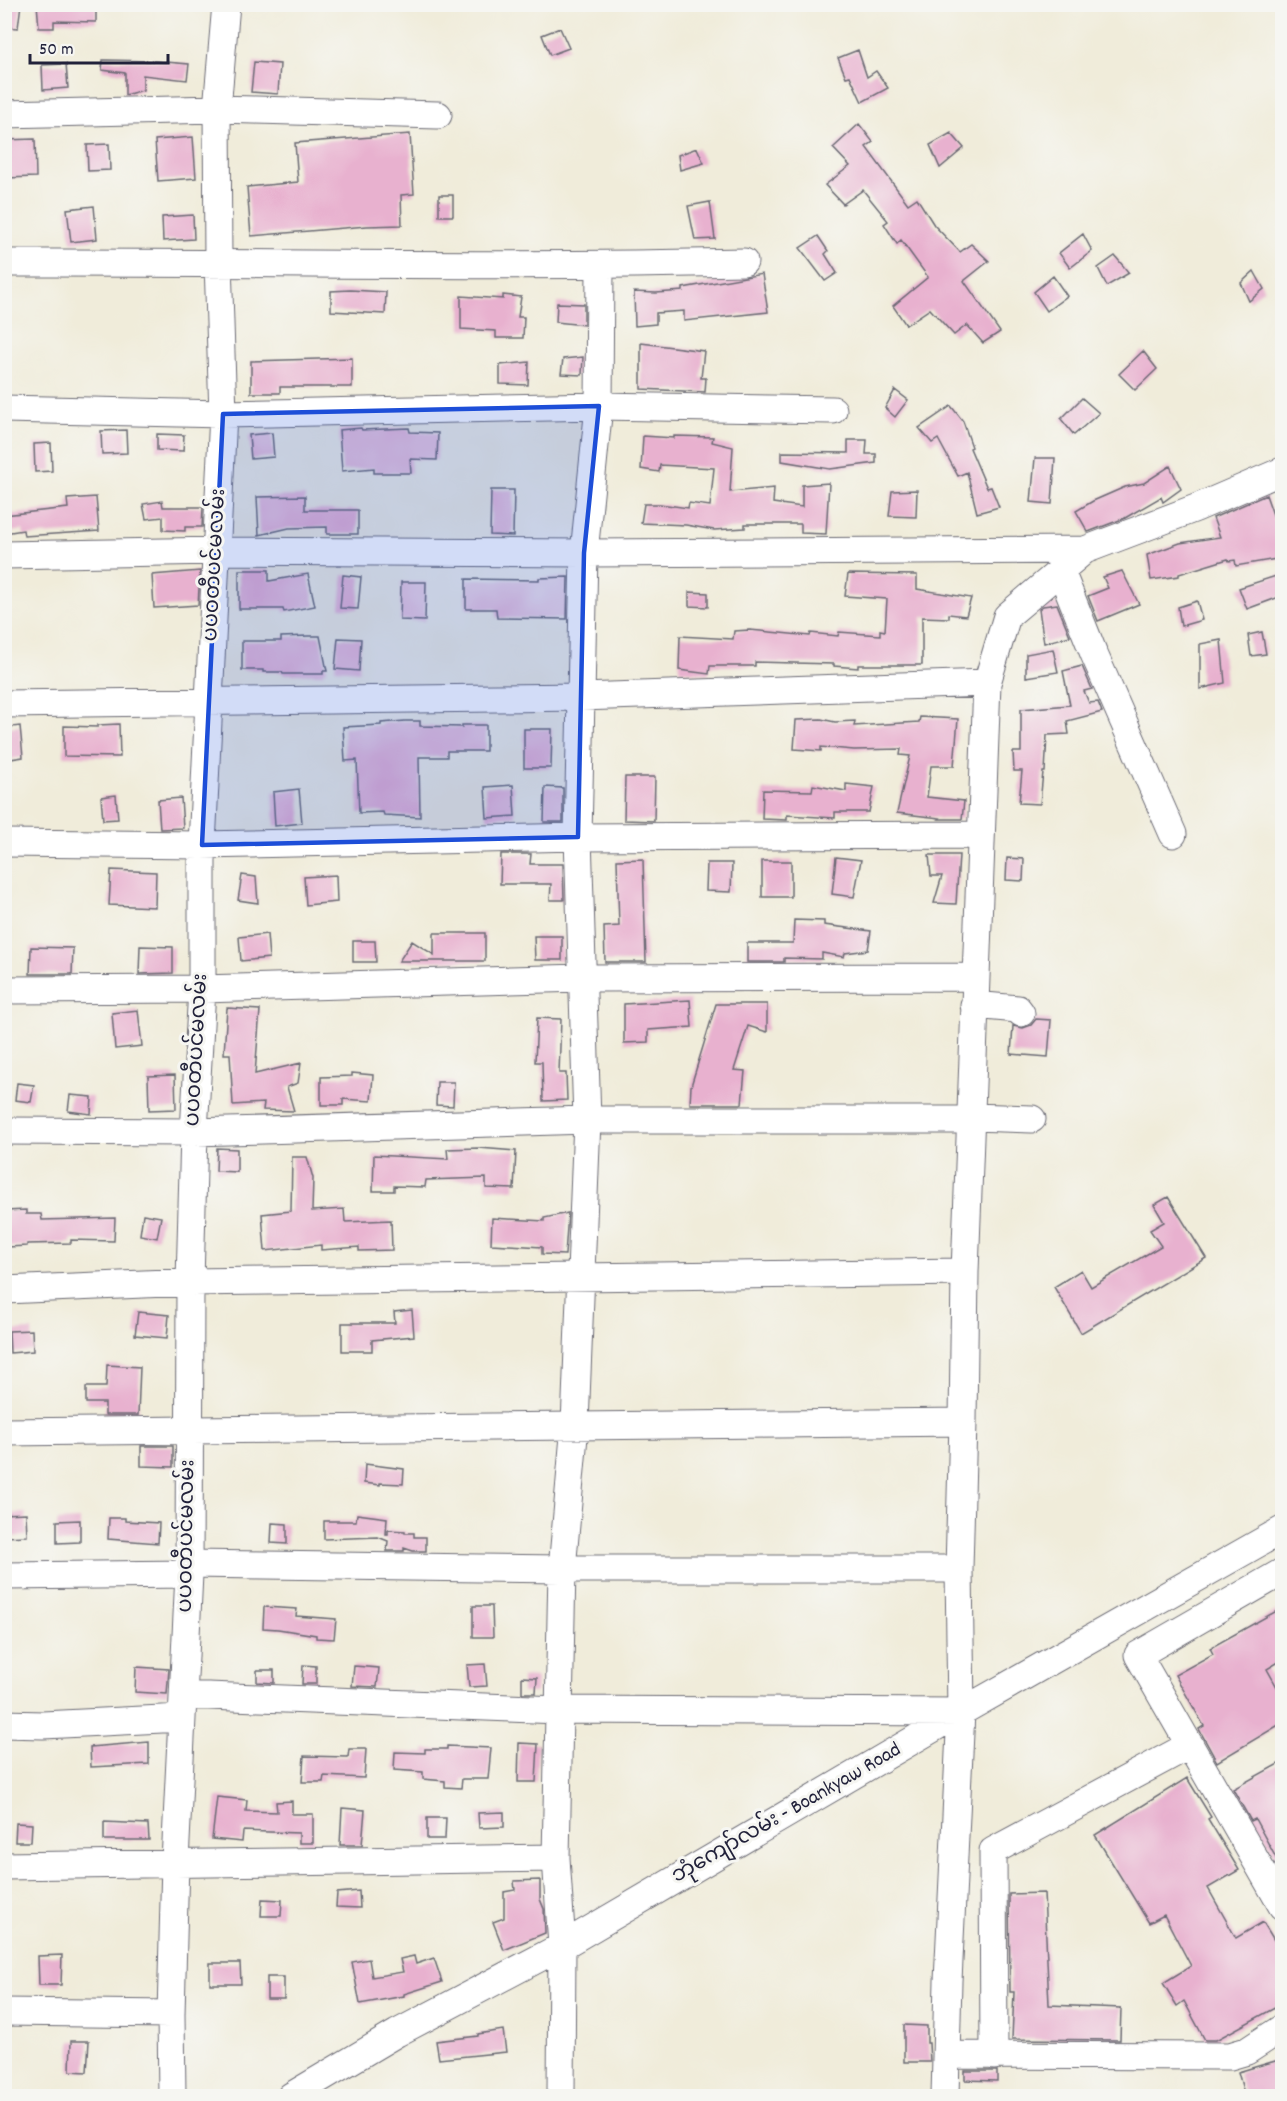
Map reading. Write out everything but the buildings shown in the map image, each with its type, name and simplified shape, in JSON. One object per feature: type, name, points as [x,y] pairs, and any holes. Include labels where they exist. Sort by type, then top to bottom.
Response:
[{"type":"street","name":"ပပဝတီပင်မလမ်း","points":[[172,2097],[171,2014],[175,1862],[189,1569],[190,1282],[194,1132],[202,989],[202,845],[223,414],[218,262],[217,109],[226,4]]},
{"type":"street","points":[[4,114],[217,109],[438,115]]},
{"type":"street","points":[[4,263],[218,262],[600,266],[744,262]]},
{"type":"street","points":[[561,2097],[562,1946],[556,1858],[562,1569],[575,1425],[587,1120],[578,837],[584,553],[599,405],[600,266]]},
{"type":"street","points":[[4,409],[223,414],[599,405],[833,410]]},
{"type":"street","points":[[945,2097],[961,1712],[958,1569],[965,1272],[987,683],[1007,616],[1085,550],[1196,508],[1282,471]]},
{"type":"street","points":[[4,555],[218,551],[584,553],[1085,550]]},
{"type":"street","points":[[1060,569],[1094,654],[1173,834]]},
{"type":"street","points":[[4,704],[581,697],[987,683]]},
{"type":"street","points":[[4,843],[202,845],[578,837],[981,835]]},
{"type":"street","points":[[4,990],[202,989],[582,978],[975,977]]},
{"type":"street","points":[[974,1005],[1018,1009],[1021,1013]]},
{"type":"street","points":[[4,1131],[194,1132],[587,1120],[1032,1119]]},
{"type":"street","points":[[4,1290],[190,1282],[965,1272]]},
{"type":"street","points":[[4,1432],[963,1422]]},
{"type":"street","name":"ဘုံကျော်လမ်း - Boankyaw Road","points":[[291,2097],[397,2033],[562,1946],[961,1712],[1282,1530]]},
{"type":"street","points":[[4,1576],[189,1569],[958,1569]]},
{"type":"street","points":[[1138,1655],[1282,1572]]},
{"type":"street","points":[[1120,1622],[1282,1906]]},
{"type":"street","points":[[4,1724],[43,1725],[183,1707],[961,1712]]},
{"type":"street","points":[[954,1851],[993,1851],[1190,1745]]},
{"type":"street","points":[[993,1851],[994,2056]]},
{"type":"street","points":[[4,1866],[556,1858]]},
{"type":"street","points":[[4,2012],[171,2014]]},
{"type":"street","points":[[946,2055],[1230,2056],[1247,2051],[1282,2028]]},
{"type":"highlighted area","points":[[599,406],[584,553],[578,837],[202,845],[223,414]]}]
